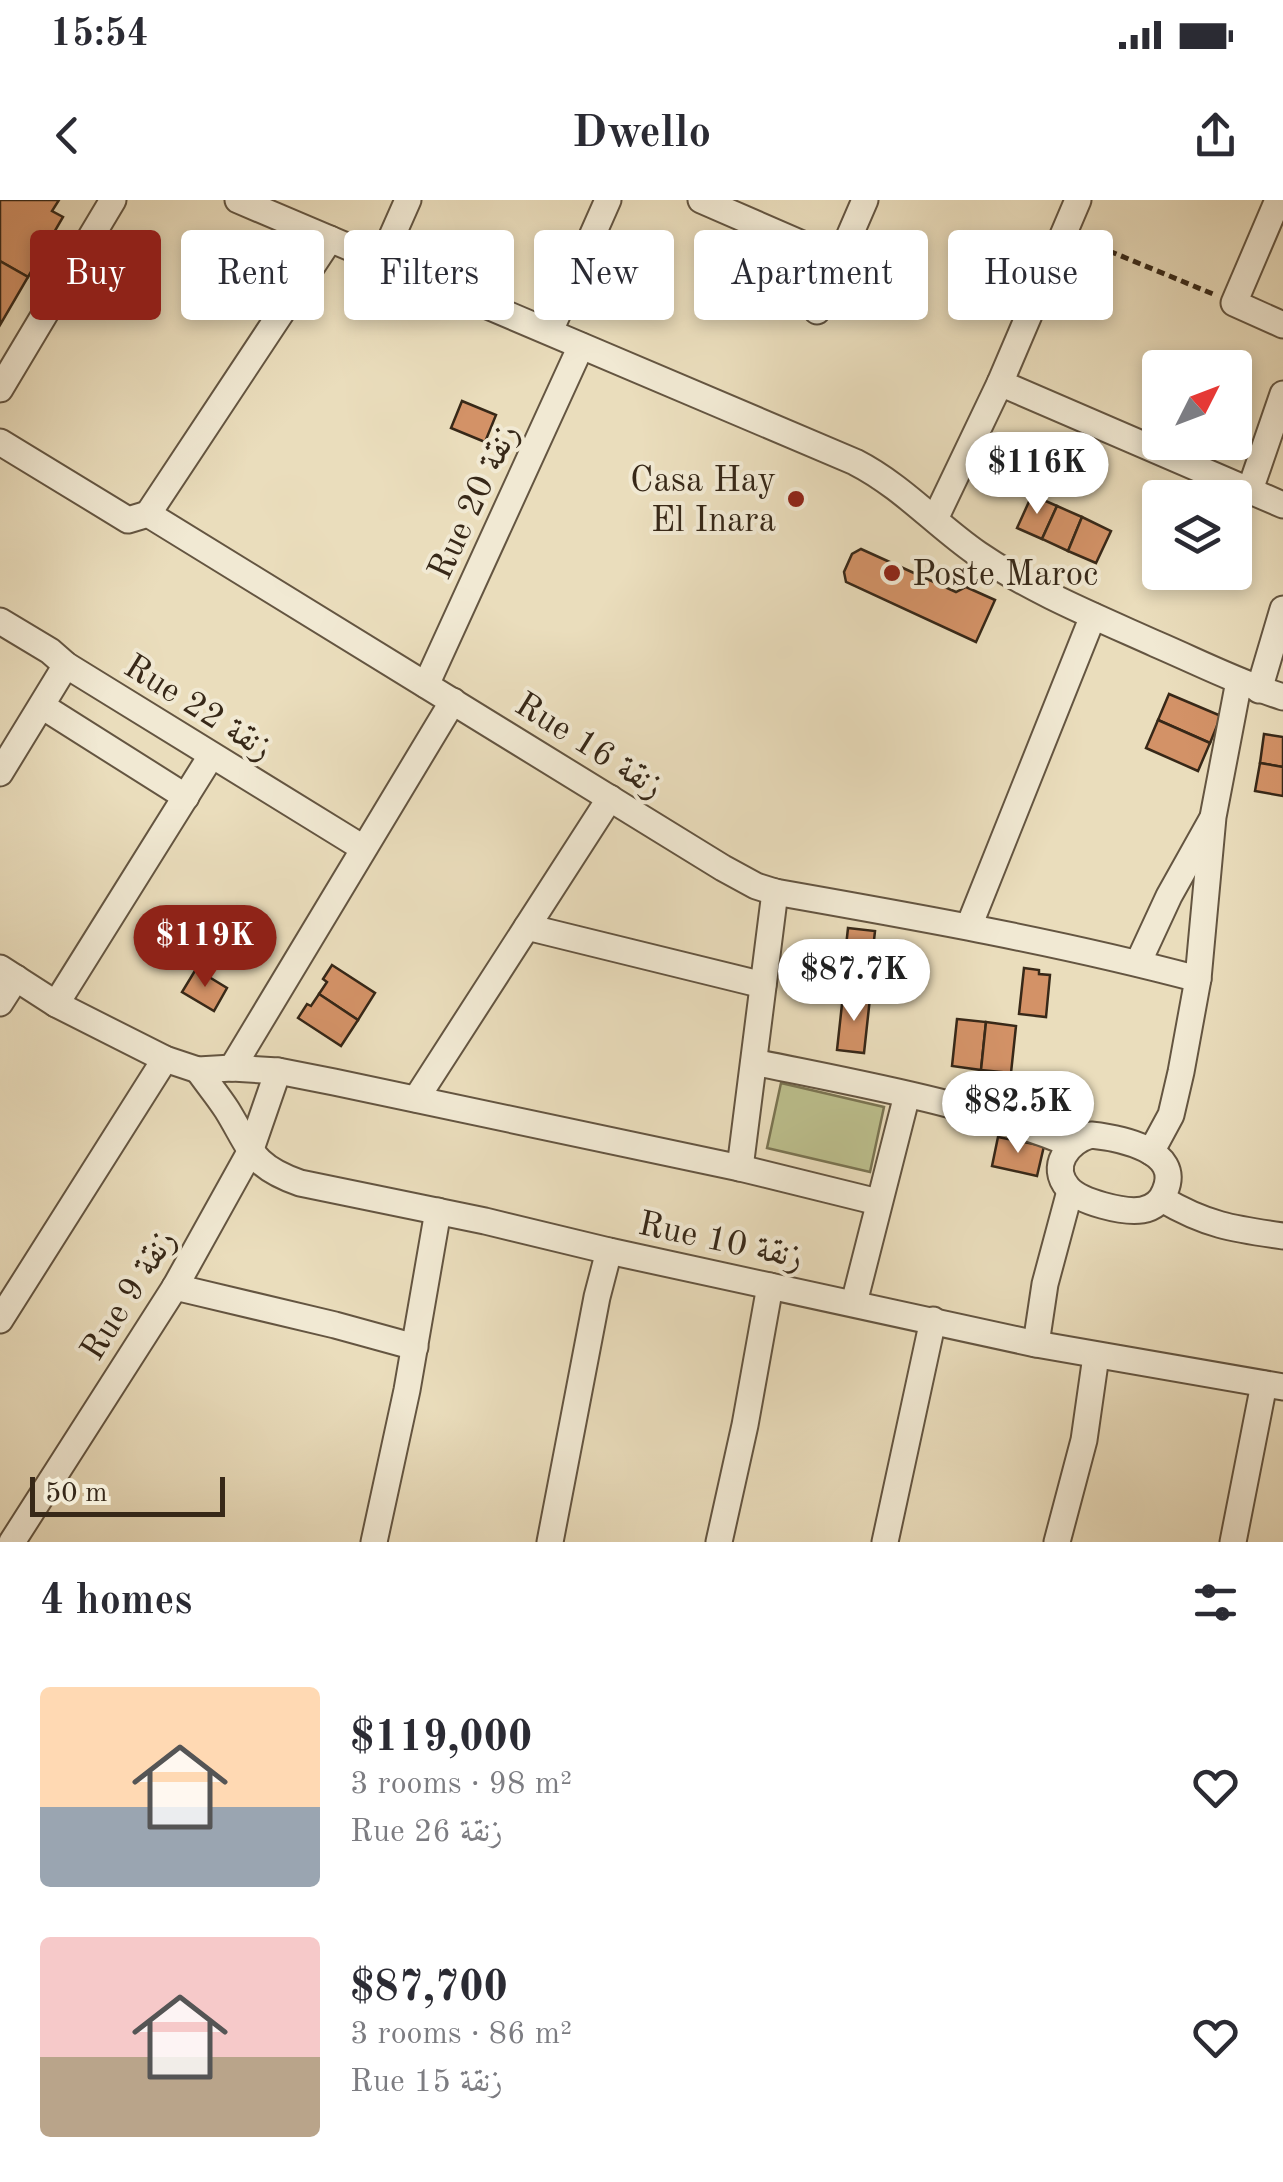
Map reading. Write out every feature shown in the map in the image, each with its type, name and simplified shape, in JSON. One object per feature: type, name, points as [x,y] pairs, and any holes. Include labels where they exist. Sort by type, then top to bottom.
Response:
[{"type":"street","points":[[0,389],[113,200]]},
{"type":"street","points":[[238,200],[344,245]]},
{"type":"street","points":[[394,230],[408,200]]},
{"type":"street","points":[[550,331],[608,200]]},
{"type":"street","points":[[700,200],[770,230]]},
{"type":"street","points":[[852,230],[865,200]]},
{"type":"street","points":[[1066,230],[1078,200]]},
{"type":"street","points":[[1278,200],[1234,303],[1283,325]]},
{"type":"street","points":[[148,514],[330,239]]},
{"type":"street","points":[[514,316],[856,462],[1000,568],[1093,616],[1260,689]]},
{"type":"street","points":[[936,520],[1027,320]]},
{"type":"street","name":"Rue 20 زنقة","points":[[426,685],[581,346]]},
{"type":"street","points":[[1000,383],[1227,480]]},
{"type":"street","points":[[1252,484],[1283,394]]},
{"type":"street","name":"Rue 16 زنقة","points":[[0,442],[128,520],[148,514],[756,886],[969,926],[1198,979]]},
{"type":"street","points":[[1252,491],[1283,504]]},
{"type":"street","points":[[1138,963],[1169,896],[1213,817],[1260,689],[1283,609]]},
{"type":"street","points":[[969,926],[1093,616]]},
{"type":"street","name":"Rue 22 زنقة","points":[[0,621],[363,848]]},
{"type":"street","points":[[0,773],[66,665]]},
{"type":"street","points":[[232,1068],[453,701]]},
{"type":"street","points":[[42,706],[186,796]]},
{"type":"street","points":[[56,1004],[211,756]]},
{"type":"street","points":[[416,1099],[610,798]]},
{"type":"street","points":[[1152,1152],[1175,1105],[1198,979],[1213,817]]},
{"type":"street","points":[[740,1168],[775,892]]},
{"type":"street","points":[[526,927],[763,985]]},
{"type":"street","points":[[0,1004],[8,973],[56,1004],[165,1059],[198,1070],[278,1071],[740,1168],[878,1202]]},
{"type":"street","points":[[0,1320],[165,1059]]},
{"type":"street","points":[[754,1062],[1007,1120],[1072,1144]]},
{"type":"street","name":"Rue 10 زنقة","points":[[198,1070],[227,1110],[250,1152],[280,1176],[300,1182],[1036,1344],[1274,1385]]},
{"type":"street","name":"Rue 9 زنقة","points":[[12,1542],[175,1287],[250,1152],[278,1071]]},
{"type":"street","points":[[854,1304],[907,1095]]},
{"type":"street","points":[[1091,1136],[1136,1144],[1152,1152],[1166,1166],[1168,1186],[1162,1199],[1146,1209],[1096,1203],[1070,1191],[1062,1175],[1064,1154],[1072,1144],[1091,1136]]},
{"type":"street","points":[[1036,1344],[1045,1284],[1070,1191]]},
{"type":"street","points":[[1162,1199],[1202,1220],[1283,1236]]},
{"type":"street","points":[[374,1542],[391,1470],[438,1211]]},
{"type":"street","points":[[550,1542],[609,1251]]},
{"type":"street","points":[[719,1542],[770,1286]]},
{"type":"street","points":[[175,1287],[414,1347]]},
{"type":"street","points":[[884,1542],[933,1320]]},
{"type":"street","points":[[1057,1542],[1084,1440],[1096,1356]]},
{"type":"street","points":[[1232,1542],[1274,1385]]},
{"type":"path","points":[[1113,252],[1234,303]]},
{"type":"green space","points":[[781,1083],[884,1107],[870,1172],[767,1148]]},
{"type":"building","points":[[0,200],[59,200],[52,211],[63,217],[55,230],[30,230],[28,277],[0,261]]},
{"type":"building","points":[[0,261],[28,277],[0,325]]},
{"type":"building","points":[[462,401],[496,415],[485,442],[451,428]]},
{"type":"building","points":[[1032,495],[1057,506],[1042,539],[1017,528]]},
{"type":"building","points":[[1057,506],[1082,517],[1068,551],[1042,539]]},
{"type":"building","points":[[1082,517],[1111,531],[1096,563],[1068,551]]},
{"type":"building","points":[[861,549],[956,592],[966,587],[995,600],[976,642],[846,582],[844,572],[852,554]]},
{"type":"building","points":[[1169,694],[1221,716],[1210,743],[1158,720]]},
{"type":"building","points":[[1158,720],[1210,743],[1198,771],[1146,748]]},
{"type":"building","points":[[1264,734],[1283,737],[1283,767],[1260,763]]},
{"type":"building","points":[[1260,763],[1283,767],[1283,796],[1255,791]]},
{"type":"building","points":[[848,928],[875,931],[870,977],[843,974]]},
{"type":"building","points":[[332,965],[375,993],[358,1020],[319,994]]},
{"type":"building","points":[[1024,968],[1050,975],[1046,1017],[1019,1014]]},
{"type":"building","points":[[196,969],[227,988],[214,1011],[182,992]]},
{"type":"building","points":[[319,994],[358,1020],[341,1046],[298,1018]]},
{"type":"building","points":[[843,995],[870,998],[864,1053],[837,1050]]},
{"type":"building","points":[[957,1019],[986,1022],[981,1070],[952,1066]]},
{"type":"building","points":[[986,1022],[1016,1026],[1011,1073],[981,1070]]},
{"type":"building","points":[[998,1137],[1044,1146],[1037,1176],[992,1166]]},
{"type":"place","name":"Casa Hay El Inara","points":[[796,499]]},
{"type":"place","name":"Poste Maroc","points":[[892,573]]}]
